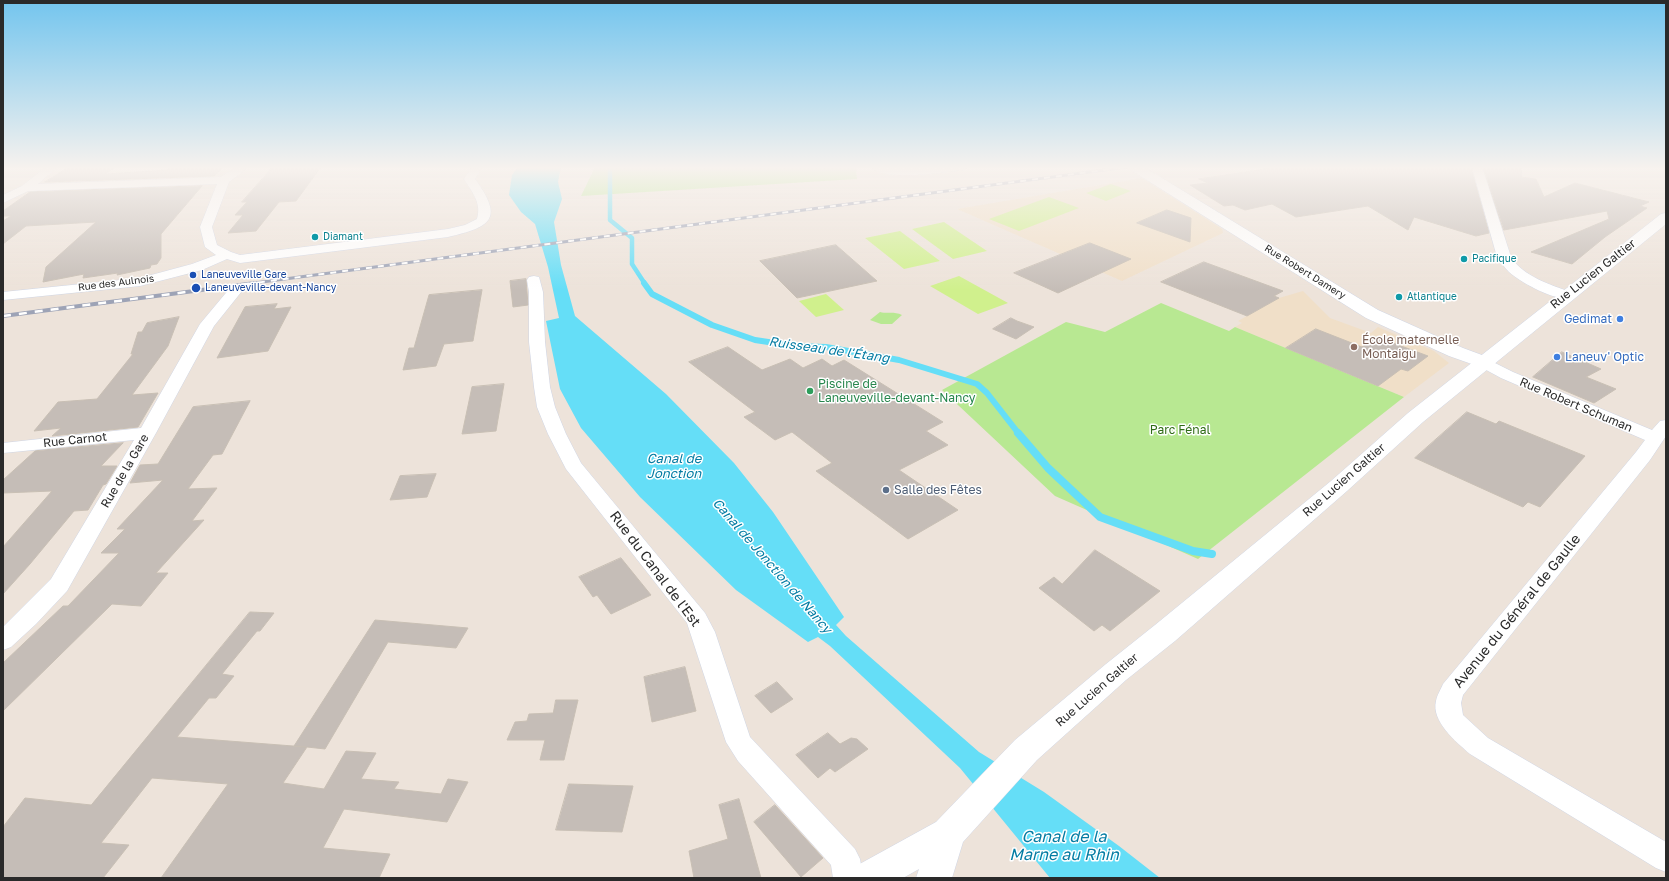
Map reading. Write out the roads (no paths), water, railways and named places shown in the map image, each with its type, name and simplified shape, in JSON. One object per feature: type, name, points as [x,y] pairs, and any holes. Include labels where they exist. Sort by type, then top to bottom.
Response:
[{"type":"main road","name":"Rue Robert Damery","points":[[1203,208],[1372,314],[1443,347],[1483,362]]},
{"type":"main road","name":"Rue Lucien Galtier","points":[[948,833],[1026,750],[1116,672],[1165,633],[1483,362],[1566,294],[1666,217]]},
{"type":"main road","points":[[869,878],[948,833]]},
{"type":"main road","points":[[934,878],[948,833]]},
{"type":"street","points":[[213,208],[206,227],[212,247],[229,256],[240,259],[448,233],[469,228],[482,221],[486,208]]},
{"type":"street","points":[[1489,208],[1504,257],[1513,270],[1548,288],[1566,294]]},
{"type":"street","name":"Rue des Aulnois","points":[[3,296],[140,282],[197,267],[229,256]]},
{"type":"street","name":"Rue du Canal de l'Est","points":[[534,280],[536,292],[537,342],[546,408],[573,465],[697,619],[703,632],[739,742],[845,859],[848,878]]},
{"type":"street","name":"Rue de la Gare","points":[[3,641],[28,618],[59,585],[147,433],[207,324],[235,291]]},
{"type":"street","name":"Rue Robert Schuman","points":[[1483,362],[1507,375],[1661,431]]},
{"type":"street","name":"Avenue du Général de Gaulle","points":[[1661,431],[1644,456],[1452,691],[1448,704],[1451,717],[1461,731],[1479,746],[1666,858]]},
{"type":"street","name":"Rue Carnot","points":[[3,448],[147,433]]},
{"type":"water","name":"Canal de Jonction","points":[[518,208],[559,208],[554,222],[561,265],[575,316],[666,394],[734,463],[773,512],[844,617],[836,625],[846,636],[979,752],[1044,792],[1119,846],[1160,878],[1050,878],[960,768],[830,646],[818,637],[808,642],[736,590],[640,497],[581,428],[560,389],[546,321],[559,318],[548,267],[535,224]]},
{"type":"waterway","name":"Ruisseau de l'Étang","points":[[610,208],[610,220],[632,238],[632,264],[645,284]]},
{"type":"waterway","name":"Ruisseau de l'Étang","points":[[644,283],[652,294],[712,325],[755,340],[795,346],[826,347],[899,360],[977,384],[987,393],[1019,434]]},
{"type":"waterway","name":"Ruisseau de l'Étang","points":[[1018,433],[1048,468],[1100,517],[1193,551],[1212,554]]},
{"type":"railway","points":[[247,284],[818,208]]},
{"type":"railway","points":[[3,316],[255,283]]},
{"type":"place","name":"Diamant","points":[[315,237]]},
{"type":"place","name":"Pacifique","points":[[1464,259]]},
{"type":"place","name":"Laneuveville Gare","points":[[193,275]]},
{"type":"place","name":"Laneuveville-devant-Nancy","points":[[196,288]]},
{"type":"place","name":"Atlantique","points":[[1399,297]]},
{"type":"place","name":"Gedimat","points":[[1620,319]]},
{"type":"place","name":"École maternelle Montaigu","points":[[1354,347]]},
{"type":"place","name":"Laneuv' Optic","points":[[1557,357]]},
{"type":"place","name":"Piscine de Laneuveville-devant-Nancy","points":[[810,391]]},
{"type":"place","name":"Salle des Fêtes","points":[[886,490]]},
{"type":"park label","name":"Parc Fénal","points":[[1180,430]]},
{"type":"water label","name":"Canal de Jonction de Nancy","points":[[772,566]]},
{"type":"water label","name":"Canal de la Marne au Rhin","points":[[1064,846]]}]
